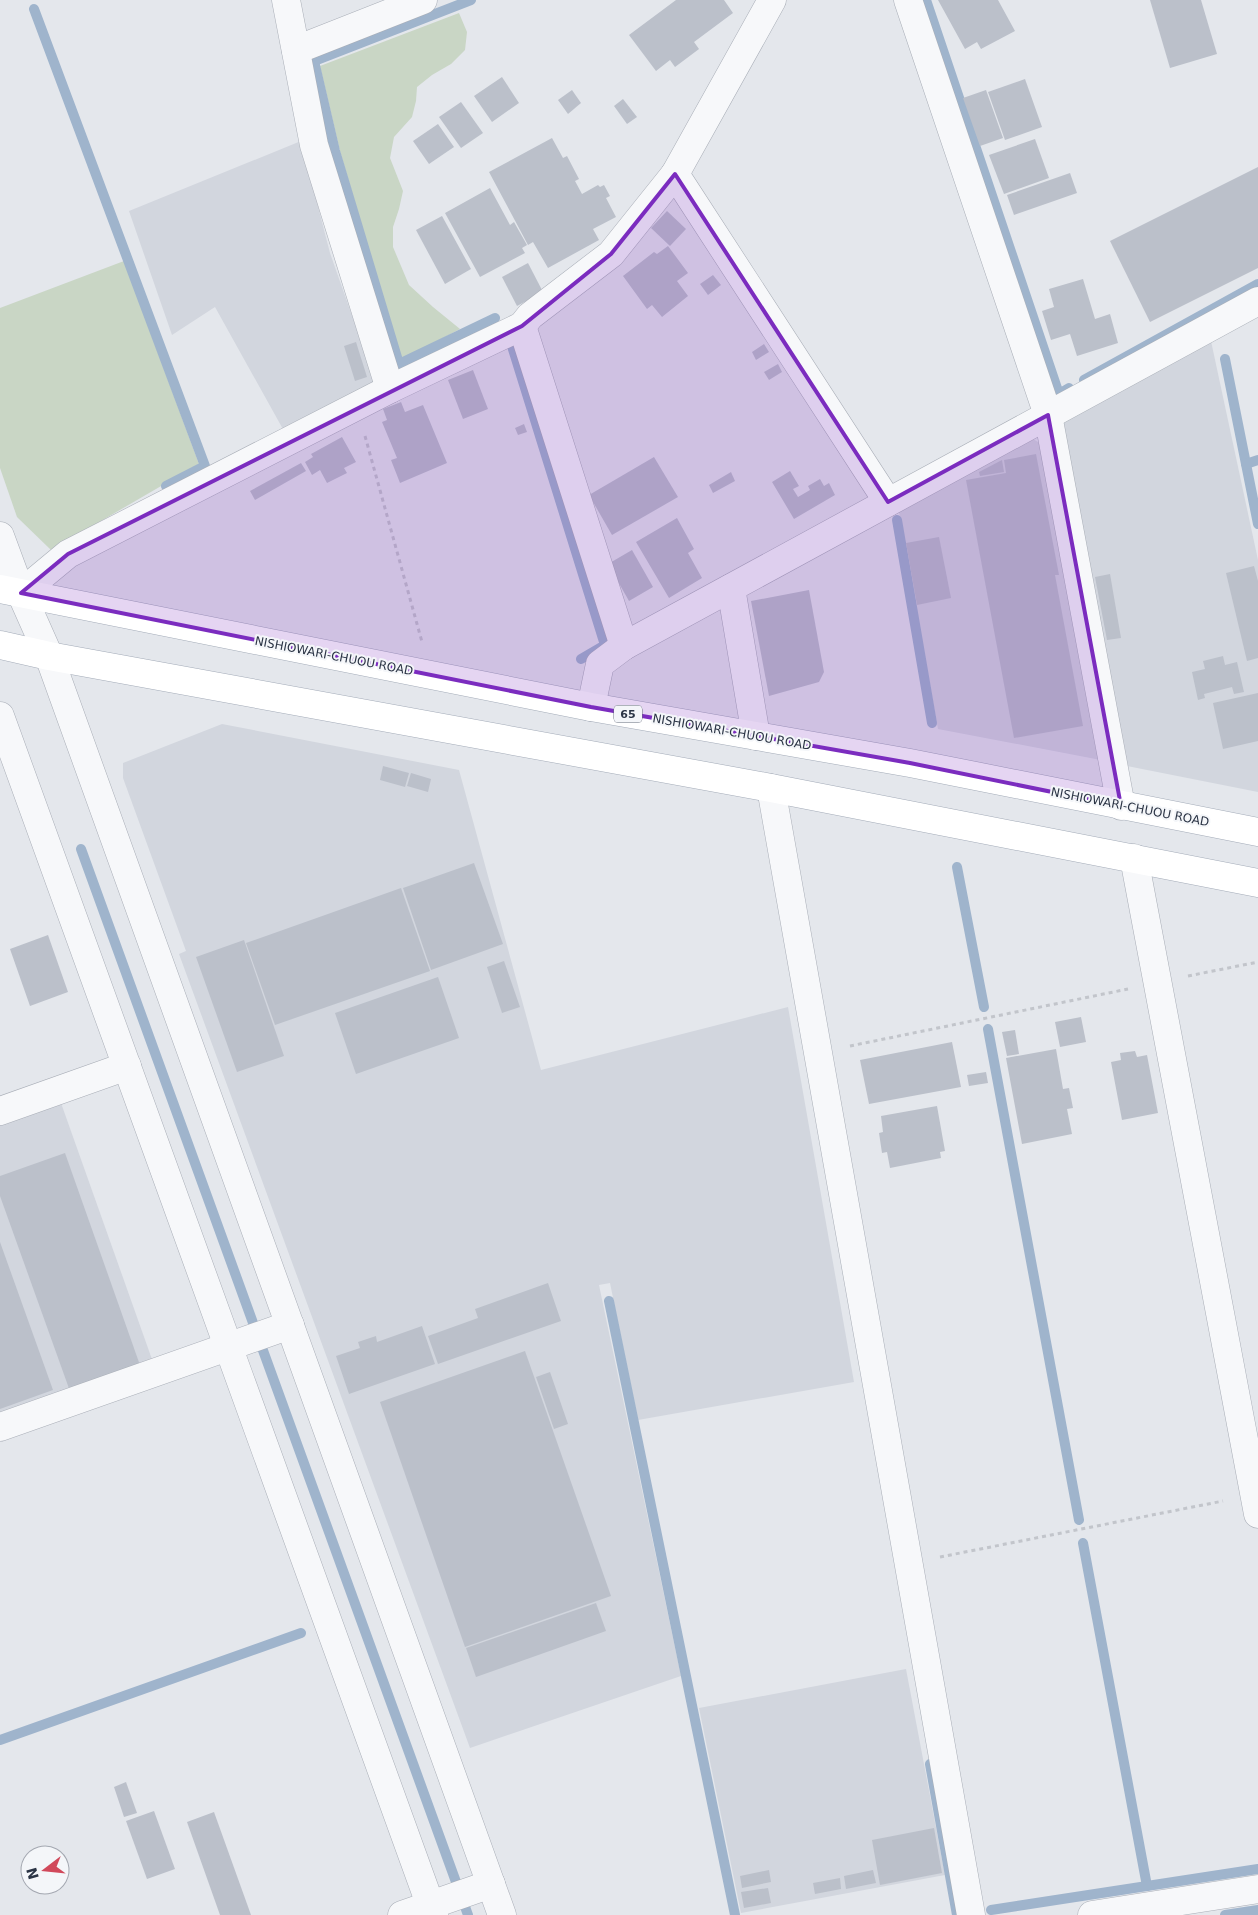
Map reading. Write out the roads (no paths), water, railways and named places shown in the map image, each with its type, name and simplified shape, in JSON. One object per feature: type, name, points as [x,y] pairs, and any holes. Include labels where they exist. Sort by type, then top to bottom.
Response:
[{"type":"main road","name":"NISHIOWARI-CHUOU ROAD","points":[[10,591],[591,708],[910,763],[1258,832]]},
{"type":"main road","points":[[0,646],[771,788],[1258,883]]},
{"type":"street","points":[[286,0],[314,145],[390,389]]},
{"type":"street","points":[[296,50],[423,0]]},
{"type":"street","points":[[10,591],[68,554],[390,389],[522,326],[530,316],[611,254],[675,174],[772,0]]},
{"type":"street","points":[[908,0],[1048,415],[1121,806]]},
{"type":"street","points":[[675,174],[888,502]]},
{"type":"street","points":[[591,708],[600,664],[624,646],[1258,301]]},
{"type":"street","points":[[522,326],[624,646]]},
{"type":"street","points":[[0,536],[10,591],[49,656],[283,1327],[483,1886],[502,1915]]},
{"type":"street","points":[[731,588],[756,736]]},
{"type":"street","points":[[0,716],[127,1066],[235,1344],[436,1907]]},
{"type":"street","points":[[771,788],[971,1915]]},
{"type":"street","points":[[1134,858],[1256,1504]]},
{"type":"street","points":[[0,1111],[127,1066]]},
{"type":"street","points":[[0,1427],[283,1327]]},
{"type":"street","points":[[402,1915],[436,1907],[483,1886]]},
{"type":"street","points":[[1092,1915],[1258,1889]]},
{"type":"waterway","points":[[471,0],[314,61],[335,151],[399,364],[495,318]]},
{"type":"waterway","points":[[926,0],[1059,394],[1069,388]]},
{"type":"waterway","points":[[34,9],[205,466],[166,486]]},
{"type":"waterway","points":[[1084,380],[1258,284]]},
{"type":"waterway","points":[[512,346],[605,645],[581,659]]},
{"type":"waterway","points":[[1225,359],[1258,524]]},
{"type":"waterway","points":[[1246,464],[1258,460]]},
{"type":"waterway","points":[[897,520],[932,723]]},
{"type":"waterway","points":[[81,849],[468,1915]]},
{"type":"waterway","points":[[957,867],[984,1007]]},
{"type":"waterway","points":[[988,1029],[1079,1520]]},
{"type":"waterway","points":[[609,1301],[735,1915]]},
{"type":"waterway","points":[[1083,1543],[1147,1886]]},
{"type":"waterway","points":[[0,1740],[301,1633]]},
{"type":"waterway","points":[[930,1764],[957,1915]]},
{"type":"waterway","points":[[991,1910],[1258,1869]]},
{"type":"waterway","points":[[1225,1915],[1258,1910]]}]
